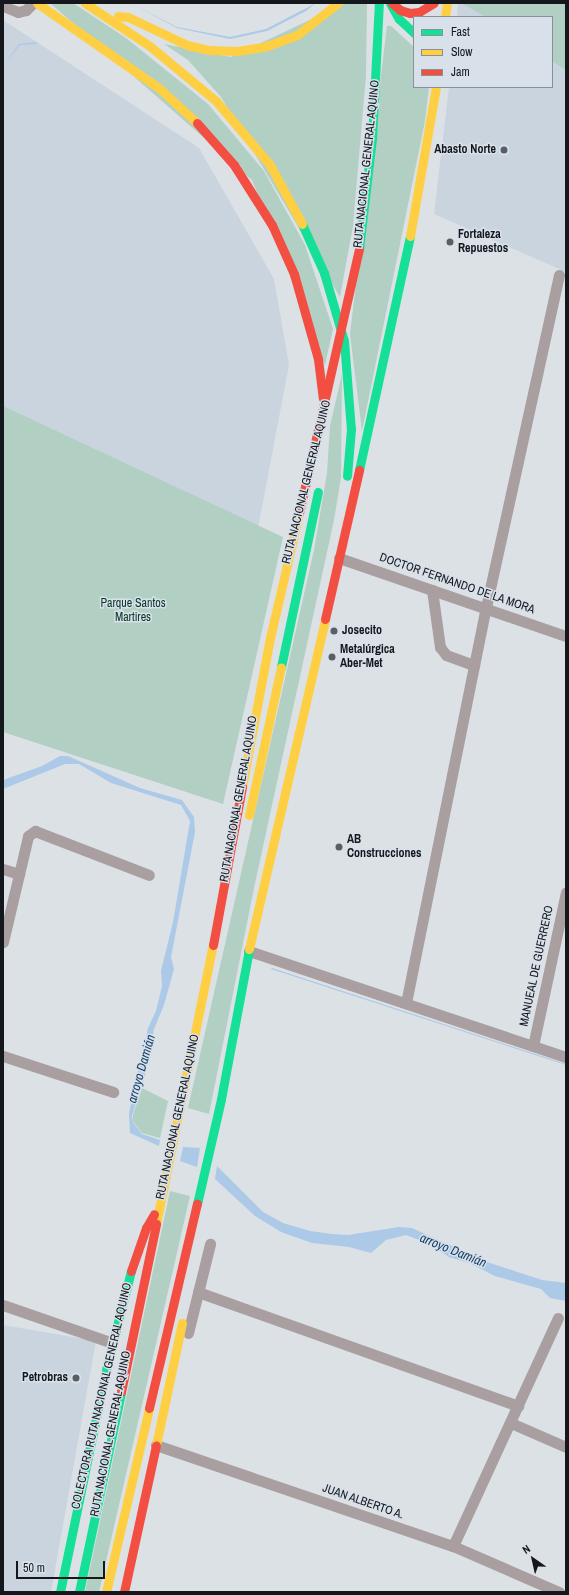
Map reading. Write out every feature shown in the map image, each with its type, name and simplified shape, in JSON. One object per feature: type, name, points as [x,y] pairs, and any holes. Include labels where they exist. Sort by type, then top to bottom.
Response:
[{"type":"main road","points":[[36,3],[132,68],[184,110],[229,159],[255,195],[284,249],[310,324],[323,397],[323,453]]},
{"type":"main road","points":[[85,3],[182,71],[216,101],[270,166],[297,212],[310,240],[338,318],[347,361],[351,429],[340,553]]},
{"type":"main road","points":[[104,15],[128,17],[187,45],[209,50],[238,51],[267,46],[297,35],[338,3]]},
{"type":"main road","name":"RUTA NACIONAL GENERAL AQUINO","points":[[79,1592],[206,982],[268,645],[355,274],[365,209],[377,71],[379,3]]},
{"type":"main road","points":[[391,3],[400,10],[410,12],[419,12],[434,3]]},
{"type":"main road","points":[[391,3],[399,19],[413,32]]},
{"type":"main road","points":[[446,16],[447,3]]},
{"type":"main road","points":[[106,1592],[221,1099],[249,951],[405,267],[436,88]]},
{"type":"main road","points":[[247,824],[320,482]]},
{"type":"main road","points":[[206,982],[231,899]]},
{"type":"main road","name":"COLECTORA RUTA NACIONAL GENERAL AQUINO","points":[[60,1592],[113,1343],[133,1262],[146,1228],[159,1205]]},
{"type":"main road","points":[[128,1591],[185,1313],[183,1264]]},
{"type":"main road","points":[[73,1526],[134,1324]]},
{"type":"main road","points":[[112,1592],[113,1558]]},
{"type":"street","points":[[3,6],[18,12],[26,10],[33,3]]},
{"type":"street","points":[[406,1003],[486,607],[559,275]]},
{"type":"street","name":"DOCTOR FERNANDO DE LA MORA","points":[[340,553],[432,590],[486,607],[566,636]]},
{"type":"street","points":[[432,590],[440,647],[446,655],[474,665]]},
{"type":"street","points":[[3,942],[28,836],[37,831],[149,876]]},
{"type":"street","points":[[3,869],[19,874]]},
{"type":"street","name":"MANUEAL DE GUERRERO","points":[[533,1046],[566,892]]},
{"type":"street","points":[[249,951],[566,1057]]},
{"type":"street","points":[[3,1056],[113,1092]]},
{"type":"street","points":[[158,1446],[210,1244]]},
{"type":"street","points":[[198,1292],[518,1406]]},
{"type":"street","points":[[3,1305],[113,1343]]},
{"type":"street","points":[[453,1546],[558,1318]]},
{"type":"street","points":[[510,1423],[566,1447]]},
{"type":"street","name":"JUAN ALBERTO A.","points":[[158,1446],[453,1546],[559,1592]]},
{"type":"shaded area","name":"Abasto Norte","points":[[458,3],[566,3],[566,272],[434,214],[449,88],[553,88],[553,16],[457,16]]},
{"type":"shaded area","points":[[3,20],[199,148],[274,279],[289,365],[258,528],[3,412]]},
{"type":"shaded area","points":[[3,1325],[96,1341],[51,1592],[3,1592]]},
{"type":"green space","points":[[50,3],[73,3],[126,38],[208,104],[264,171],[305,245],[333,329],[325,365],[252,180]]},
{"type":"green space","points":[[346,3],[367,3],[366,76],[353,226],[340,297],[221,97],[188,60],[164,44],[231,57]]},
{"type":"green space","points":[[461,3],[566,3],[566,70],[553,62],[553,16],[484,16]]},
{"type":"green space","points":[[387,26],[391,26],[413,46],[413,88],[429,88],[425,121],[362,431],[350,334]]},
{"type":"green space","points":[[342,374],[341,477],[334,520],[254,888],[209,1114],[188,1108],[314,550],[327,473],[330,426]]},
{"type":"green space","name":"Parque Santos Martires","points":[[3,406],[283,537],[223,804],[3,732]]},
{"type":"green space","points":[[142,1088],[168,1101],[160,1138],[142,1133],[133,1121],[133,1115]]},
{"type":"green space","points":[[170,1191],[190,1196],[99,1592],[85,1592]]},
{"type":"water","points":[[130,3],[177,27],[230,37],[266,29],[316,3],[306,11],[267,31],[230,39],[177,28]]},
{"type":"water","points":[[37,42],[37,44],[20,45],[3,66],[19,44]]},
{"type":"water","name":"arroyo Damián","points":[[60,756],[68,756],[140,788],[182,800],[194,817],[195,832],[171,957],[174,969],[164,1005],[154,1029],[144,1079],[132,1116],[133,1122],[142,1134],[160,1140],[159,1146],[130,1133],[129,1113],[148,1028],[156,1011],[162,986],[161,971],[173,922],[190,821],[181,805],[111,783],[79,764],[65,764],[3,789],[3,780],[42,766]]},
{"type":"water","points":[[272,968],[566,1064],[566,1065],[271,969]]},
{"type":"water","points":[[183,1147],[200,1148],[197,1167],[180,1161]]},
{"type":"water","name":"arroyo Damián","points":[[217,1166],[263,1212],[283,1223],[310,1231],[348,1235],[399,1227],[412,1228],[487,1262],[542,1280],[566,1283],[566,1301],[550,1298],[541,1289],[495,1276],[469,1263],[449,1257],[430,1244],[406,1235],[386,1240],[371,1253],[349,1247],[312,1243],[281,1232],[255,1216],[215,1179]]},
{"type":"traffic: fast","points":[[359,249],[372,139],[379,3]]},
{"type":"traffic: fast","points":[[390,3],[399,19],[413,32]]},
{"type":"traffic: fast","points":[[302,224],[324,273],[344,341],[351,429],[347,476]]},
{"type":"traffic: fast","points":[[359,470],[410,236]]},
{"type":"traffic: fast","points":[[281,667],[318,492]]},
{"type":"traffic: fast","points":[[197,1204],[221,1099],[249,949]]},
{"type":"traffic: fast","points":[[60,1592],[108,1361],[131,1271]]},
{"type":"traffic: fast","points":[[79,1592],[121,1392]]},
{"type":"traffic: slow","points":[[37,3],[159,88],[197,123]]},
{"type":"traffic: slow","points":[[85,3],[151,47],[216,101],[270,165],[302,224]]},
{"type":"traffic: slow","points":[[118,16],[128,17],[187,45],[209,50],[237,51],[267,46],[297,35],[338,3]]},
{"type":"traffic: slow","points":[[445,16],[447,3]]},
{"type":"traffic: slow","points":[[410,236],[436,88]]},
{"type":"traffic: slow","points":[[242,787],[270,638],[299,513]]},
{"type":"traffic: slow","points":[[249,949],[325,619]]},
{"type":"traffic: slow","points":[[249,815],[281,667]]},
{"type":"traffic: slow","points":[[156,1224],[213,945]]},
{"type":"traffic: slow","points":[[156,1445],[182,1323]]},
{"type":"traffic: slow","points":[[106,1592],[149,1408]]},
{"type":"traffic: jam","points":[[392,3],[400,10],[410,13],[419,12],[434,3]]},
{"type":"traffic: jam","points":[[197,123],[234,165],[272,225],[294,274],[318,359],[323,398]]},
{"type":"traffic: jam","points":[[299,513],[359,249]]},
{"type":"traffic: jam","points":[[325,619],[359,470]]},
{"type":"traffic: jam","points":[[213,945],[242,787]]},
{"type":"traffic: jam","points":[[149,1408],[197,1204]]},
{"type":"traffic: jam","points":[[131,1271],[146,1228],[154,1214]]},
{"type":"traffic: jam","points":[[121,1392],[156,1224]]},
{"type":"traffic: jam","points":[[124,1592],[156,1445]]},
{"type":"place","name":"Abasto Norte","points":[[504,150]]},
{"type":"place","name":"Fortaleza Repuestos","points":[[450,242]]},
{"type":"place","name":"Josecito","points":[[334,631]]},
{"type":"place","name":"Metalúrgica Aber-Met","points":[[332,657]]},
{"type":"place","name":"AB Construcciones","points":[[339,847]]},
{"type":"place","name":"Petrobras","points":[[76,1378]]}]
